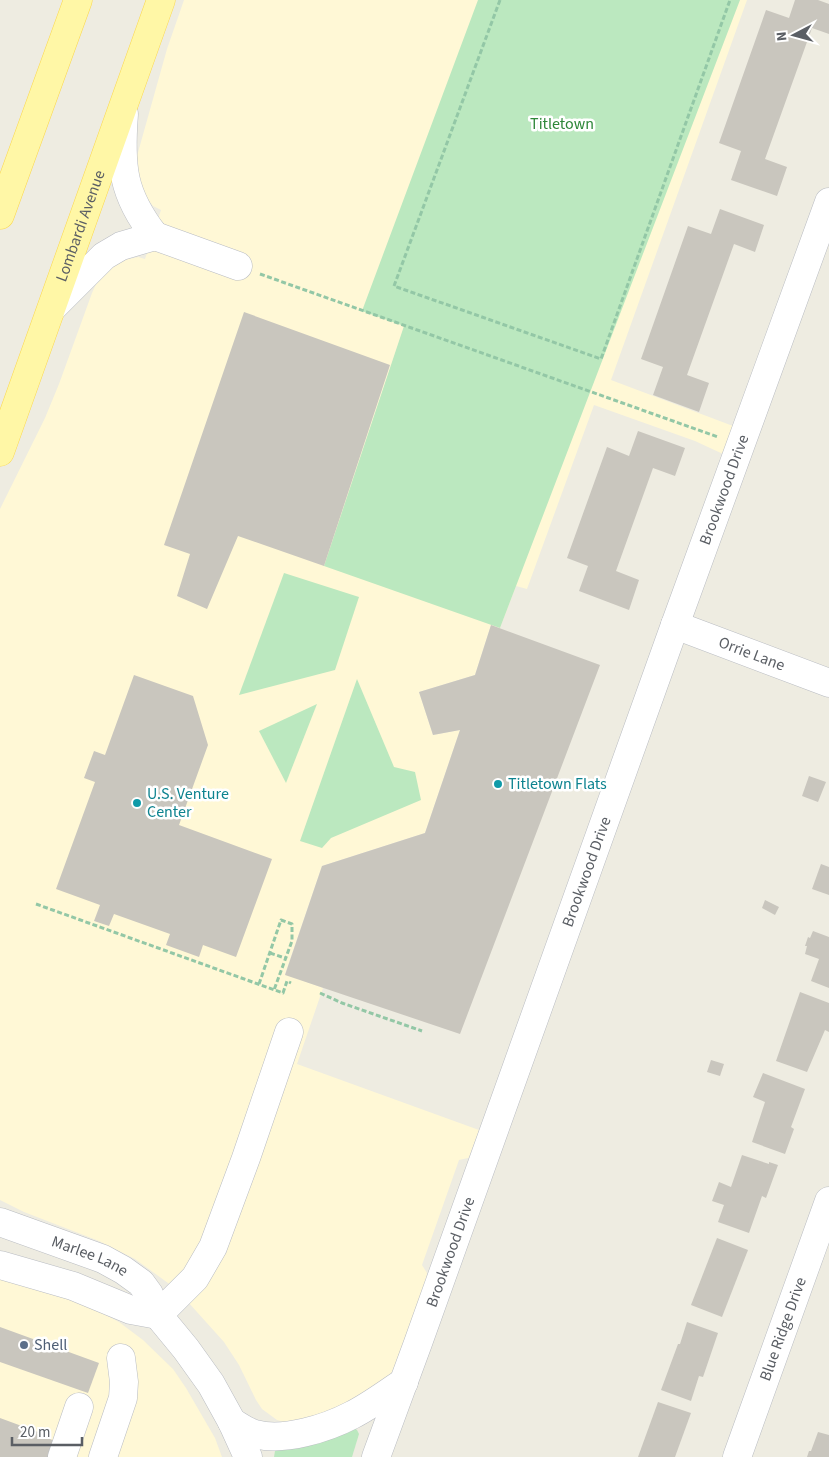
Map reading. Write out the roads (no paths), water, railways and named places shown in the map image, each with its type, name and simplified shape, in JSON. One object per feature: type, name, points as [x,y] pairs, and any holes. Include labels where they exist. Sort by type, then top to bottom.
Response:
[{"type":"main road","points":[[0,215],[78,0]]},
{"type":"main road","name":"Lombardi Avenue","points":[[0,452],[161,0]]},
{"type":"street","points":[[125,101],[122,150],[125,179],[135,205],[155,236]]},
{"type":"street","name":"Brookwood Drive","points":[[376,1457],[829,202]]},
{"type":"street","points":[[52,308],[104,256],[121,246],[155,236],[238,266]]},
{"type":"street","name":"Orrie Lane","points":[[675,626],[829,683]]},
{"type":"street","points":[[158,1315],[195,1278],[213,1247],[289,1032]]},
{"type":"street","name":"Blue Ridge Drive","points":[[737,1457],[829,1201]]},
{"type":"street","name":"Marlee Lane","points":[[0,1222],[103,1259],[141,1283],[149,1294],[158,1315],[202,1370],[232,1422],[248,1457]]},
{"type":"street","name":"Marlee Lane","points":[[0,1265],[73,1286],[131,1310],[158,1315]]},
{"type":"street","points":[[103,1457],[123,1398],[124,1382],[121,1358]]},
{"type":"street","points":[[232,1422],[254,1434],[264,1436],[298,1434],[352,1415],[404,1382]]},
{"type":"street","points":[[62,1457],[79,1407]]},
{"type":"place","name":"Titletown Flats","points":[[498,784]]},
{"type":"place","name":"U.S. Venture Center","points":[[137,803]]},
{"type":"place","name":"Shell","points":[[24,1345]]},
{"type":"park label","name":"Titletown","points":[[562,124]]}]
